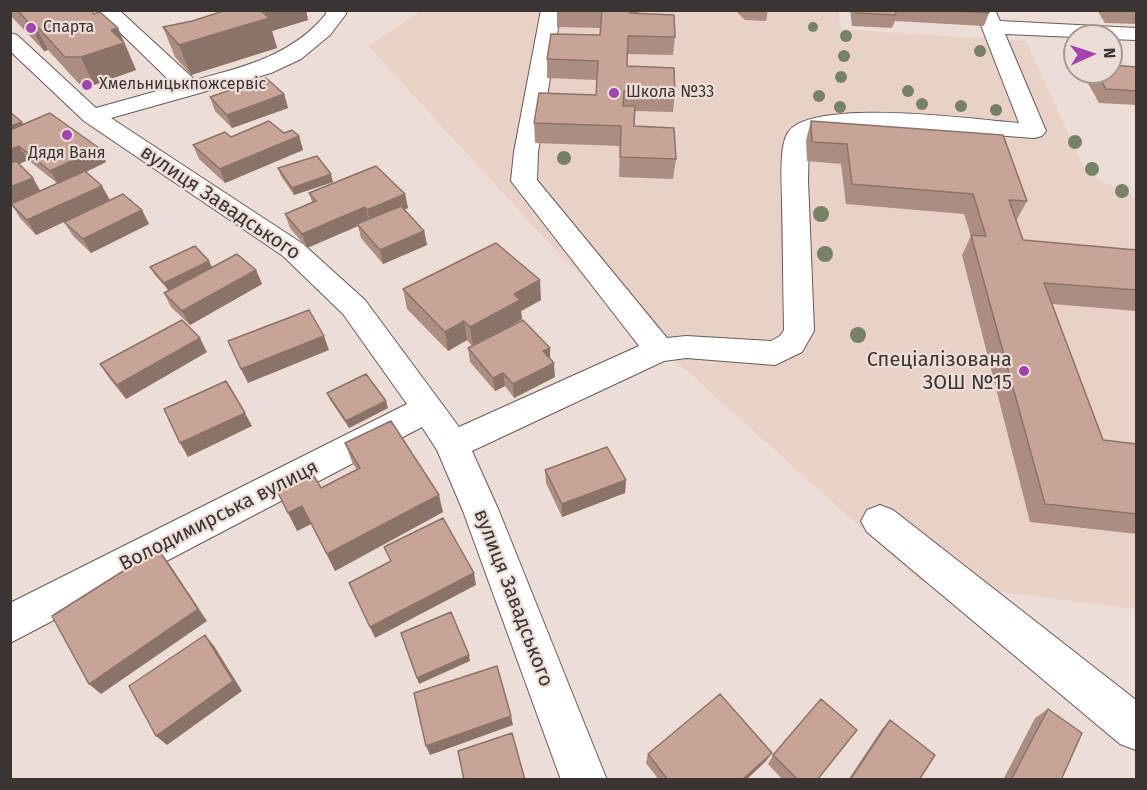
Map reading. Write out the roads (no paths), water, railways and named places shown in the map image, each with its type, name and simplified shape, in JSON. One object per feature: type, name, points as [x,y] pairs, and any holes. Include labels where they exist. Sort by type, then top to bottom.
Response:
[{"type":"street","points":[[107,10],[191,88]]},
{"type":"street","points":[[92,116],[263,68],[293,54],[323,31],[336,14],[335,10]]},
{"type":"street","points":[[551,10],[526,152],[524,181],[659,350]]},
{"type":"street","points":[[452,444],[659,350],[686,347],[775,353],[791,344],[799,331],[796,142],[798,135],[816,124],[860,118],[1034,131],[988,19],[1137,34]]},
{"type":"street","name":"вулиця Завадського","points":[[10,39],[92,116],[293,250],[354,307],[452,444],[481,511],[584,780]]},
{"type":"street","name":"Володимирська вулиця","points":[[10,624],[428,408]]},
{"type":"street","points":[[880,521],[1137,728]]},
{"type":"place","name":"Спарта","points":[[31,28]]},
{"type":"place","name":"Хмельницькпожсервіс","points":[[87,85]]},
{"type":"place","name":"Школа №33","points":[[614,93]]},
{"type":"place","name":"Дядя Ваня","points":[[67,135]]},
{"type":"place","name":"Спеціалізована ЗОШ №15","points":[[1024,371]]}]
